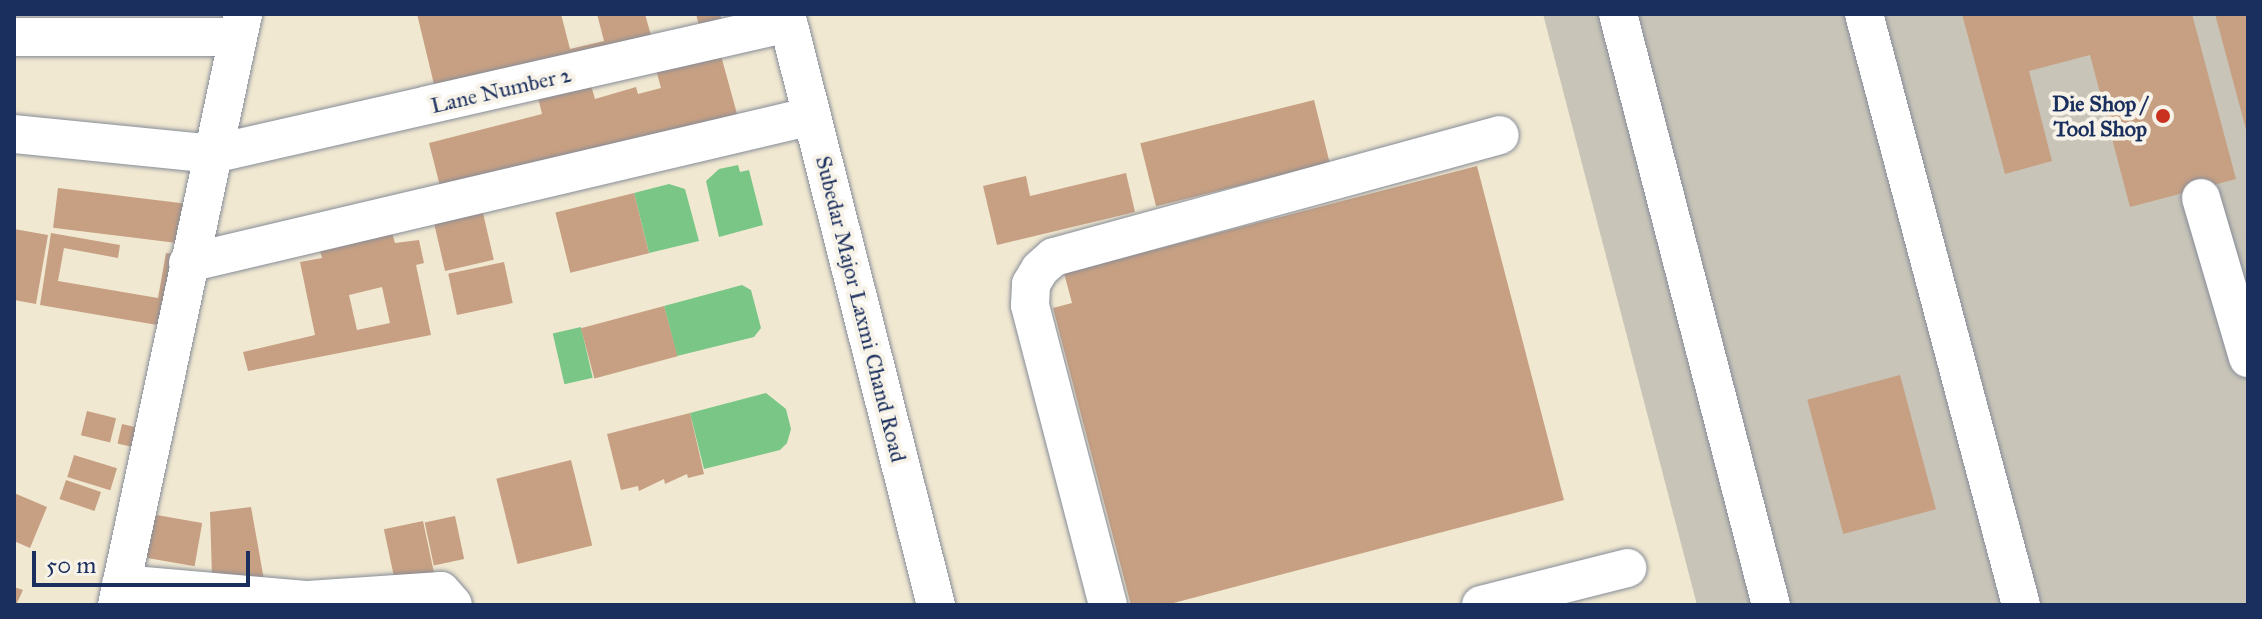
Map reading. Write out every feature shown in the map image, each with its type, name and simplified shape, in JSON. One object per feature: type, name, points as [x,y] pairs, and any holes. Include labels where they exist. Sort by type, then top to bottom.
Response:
[{"type":"street","points":[[1618,14],[1771,605]]},
{"type":"street","points":[[1864,14],[2021,605]]},
{"type":"street","name":"Subedar Major Laxmi Chand Road","points":[[787,18],[936,605]]},
{"type":"street","name":"Lane Number 2","points":[[14,134],[213,154],[787,18]]},
{"type":"street","points":[[14,37],[240,26],[119,594],[308,600],[441,591],[453,605]]},
{"type":"street","points":[[188,263],[812,116]]},
{"type":"street","points":[[1108,605],[1030,305],[1031,284],[1040,269],[1054,257],[1500,135]]},
{"type":"street","points":[[2201,198],[2248,358]]},
{"type":"street","points":[[1481,605],[1627,568]]},
{"type":"shaded area","points":[[1543,14],[2248,14],[2248,605],[1697,605]]},
{"type":"green space","points":[[738,165],[740,172],[749,170],[763,225],[719,237],[706,181],[719,169]]},
{"type":"green space","points":[[669,184],[685,189],[699,241],[649,253],[634,193]]},
{"type":"green space","points":[[742,285],[751,290],[761,328],[754,337],[677,356],[664,306]]},
{"type":"green space","points":[[581,327],[593,378],[564,384],[553,334]]},
{"type":"green space","points":[[766,393],[786,409],[791,429],[787,443],[780,450],[704,469],[690,413]]},
{"type":"building","points":[[417,14],[561,14],[570,49],[604,41],[597,14],[645,14],[654,46],[438,101]]},
{"type":"building","points":[[696,14],[720,14],[723,27],[701,33]]},
{"type":"building","name":"Die Shop / Tool Shop","points":[[1962,14],[2192,14],[2236,179],[2130,207],[2090,55],[2029,71],[2052,161],[2005,174]]},
{"type":"building","points":[[2215,14],[2248,14],[2247,133]]},
{"type":"building","points":[[720,52],[739,121],[442,194],[429,143],[542,114],[537,93],[589,79],[595,99],[636,87],[638,94],[661,88],[656,70]]},
{"type":"building","points":[[1314,100],[1330,163],[1156,206],[1140,143]]},
{"type":"building","points":[[1477,166],[1564,500],[1166,605],[1131,605],[1053,308],[1072,303],[1064,273]]},
{"type":"building","points":[[1126,173],[1135,212],[997,245],[983,186],[1026,176],[1030,196]]},
{"type":"building","points":[[58,188],[190,204],[185,244],[53,228]]},
{"type":"building","points":[[634,193],[649,253],[570,273],[555,213]]},
{"type":"building","points":[[483,213],[494,260],[445,271],[434,224]]},
{"type":"building","points":[[14,229],[48,235],[36,304],[14,300]]},
{"type":"building","points":[[391,229],[395,243],[419,240],[424,263],[416,265],[431,335],[248,371],[243,352],[315,335],[300,262],[322,258],[319,247]],"holes":[[[382,287],[390,323],[357,330],[349,295]]]},
{"type":"building","points":[[51,233],[120,245],[118,258],[64,248],[58,281],[158,298],[166,253],[181,255],[169,327],[40,305]]},
{"type":"building","points":[[504,262],[513,303],[457,315],[448,274]]},
{"type":"building","points":[[664,306],[677,356],[594,378],[581,328]]},
{"type":"building","points":[[1900,375],[1936,509],[1843,534],[1807,400]]},
{"type":"building","points":[[87,411],[116,418],[110,443],[81,435]]},
{"type":"building","points":[[690,413],[704,474],[688,478],[687,474],[665,484],[664,479],[639,491],[638,486],[621,490],[607,434]]},
{"type":"building","points":[[122,424],[143,429],[139,448],[118,443]]},
{"type":"building","points":[[74,455],[117,468],[110,490],[67,477]]},
{"type":"building","points":[[571,460],[592,545],[518,564],[496,479]]},
{"type":"building","points":[[66,480],[101,492],[94,511],[59,499]]},
{"type":"building","points":[[14,493],[47,507],[30,548],[14,541]]},
{"type":"building","points":[[251,507],[264,580],[212,575],[210,512]]},
{"type":"building","points":[[151,514],[202,523],[195,566],[143,557]]},
{"type":"building","points":[[455,516],[464,559],[434,565],[425,522]]},
{"type":"building","points":[[423,521],[434,575],[395,583],[384,529]]},
{"type":"building","points":[[14,587],[23,590],[16,605],[14,605]]},
{"type":"place","name":"Die Shop / Tool Shop","points":[[2163,116]]}]
